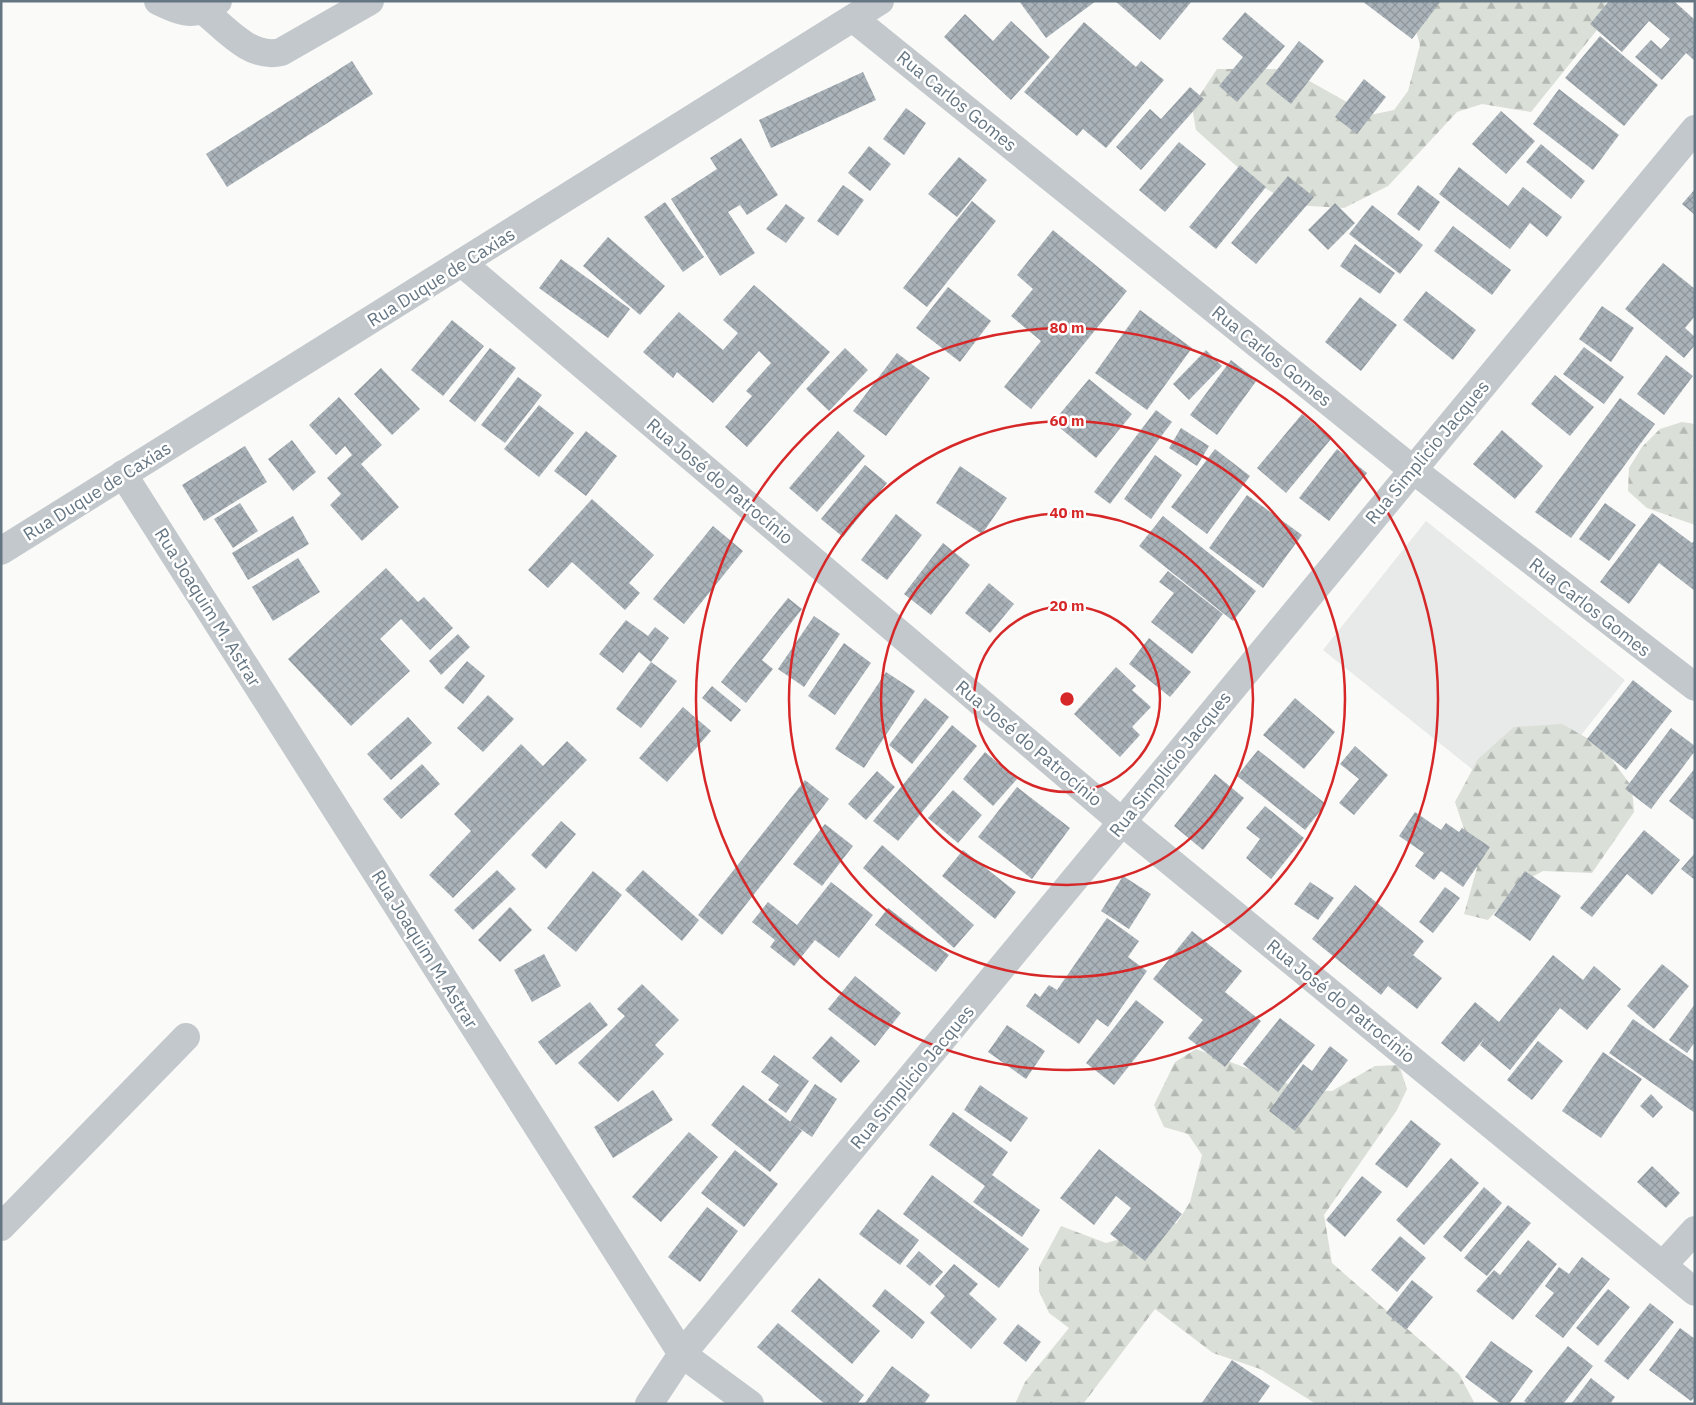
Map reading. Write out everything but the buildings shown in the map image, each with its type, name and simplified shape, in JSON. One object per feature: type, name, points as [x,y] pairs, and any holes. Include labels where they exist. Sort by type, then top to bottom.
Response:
[{"type":"street","points":[[158,1],[183,13],[211,6],[246,46],[263,53],[272,54],[281,52],[370,1]]},
{"type":"street","name":"Rua Duque de Caxias","points":[[1,551],[880,1]]},
{"type":"street","name":"Rua Carlos Gomes","points":[[854,18],[1412,469],[1695,687]]},
{"type":"street","name":"Rua Simplicio Jacques","points":[[650,1404],[682,1354],[1695,129]]},
{"type":"street","name":"Rua José do Patrocínio","points":[[462,263],[1122,822],[1695,1292]]},
{"type":"street","name":"Rua Joaquim M. Astrar","points":[[123,474],[682,1354],[750,1404]]},
{"type":"street","points":[[1,1227],[186,1037]]},
{"type":"street","points":[[1663,1265],[1695,1230]]},
{"type":"shaded area","points":[[1426,521],[1625,680],[1522,809],[1323,650]]},
{"type":"green space","points":[[1407,1],[1606,1],[1601,25],[1531,112],[1482,104],[1457,112],[1388,186],[1344,208],[1293,205],[1252,180],[1196,130],[1192,107],[1217,69],[1288,69],[1370,115],[1394,110],[1408,91],[1420,45]]},
{"type":"green space","points":[[1682,422],[1695,424],[1695,525],[1647,508],[1628,491],[1629,468],[1642,447],[1660,429]]},
{"type":"green space","points":[[1562,724],[1603,747],[1632,787],[1634,812],[1592,873],[1543,871],[1521,883],[1488,920],[1464,914],[1477,868],[1455,802],[1478,759],[1514,727]]},
{"type":"green space","points":[[1196,1049],[1307,1091],[1332,1091],[1375,1066],[1399,1065],[1407,1089],[1397,1110],[1324,1215],[1332,1263],[1459,1374],[1475,1404],[1316,1404],[1260,1369],[1213,1353],[1155,1309],[1083,1404],[1015,1404],[1025,1382],[1069,1328],[1049,1313],[1039,1291],[1039,1267],[1061,1226],[1106,1243],[1177,1223],[1190,1202],[1202,1155],[1188,1134],[1164,1127],[1154,1105],[1175,1062]]}]
